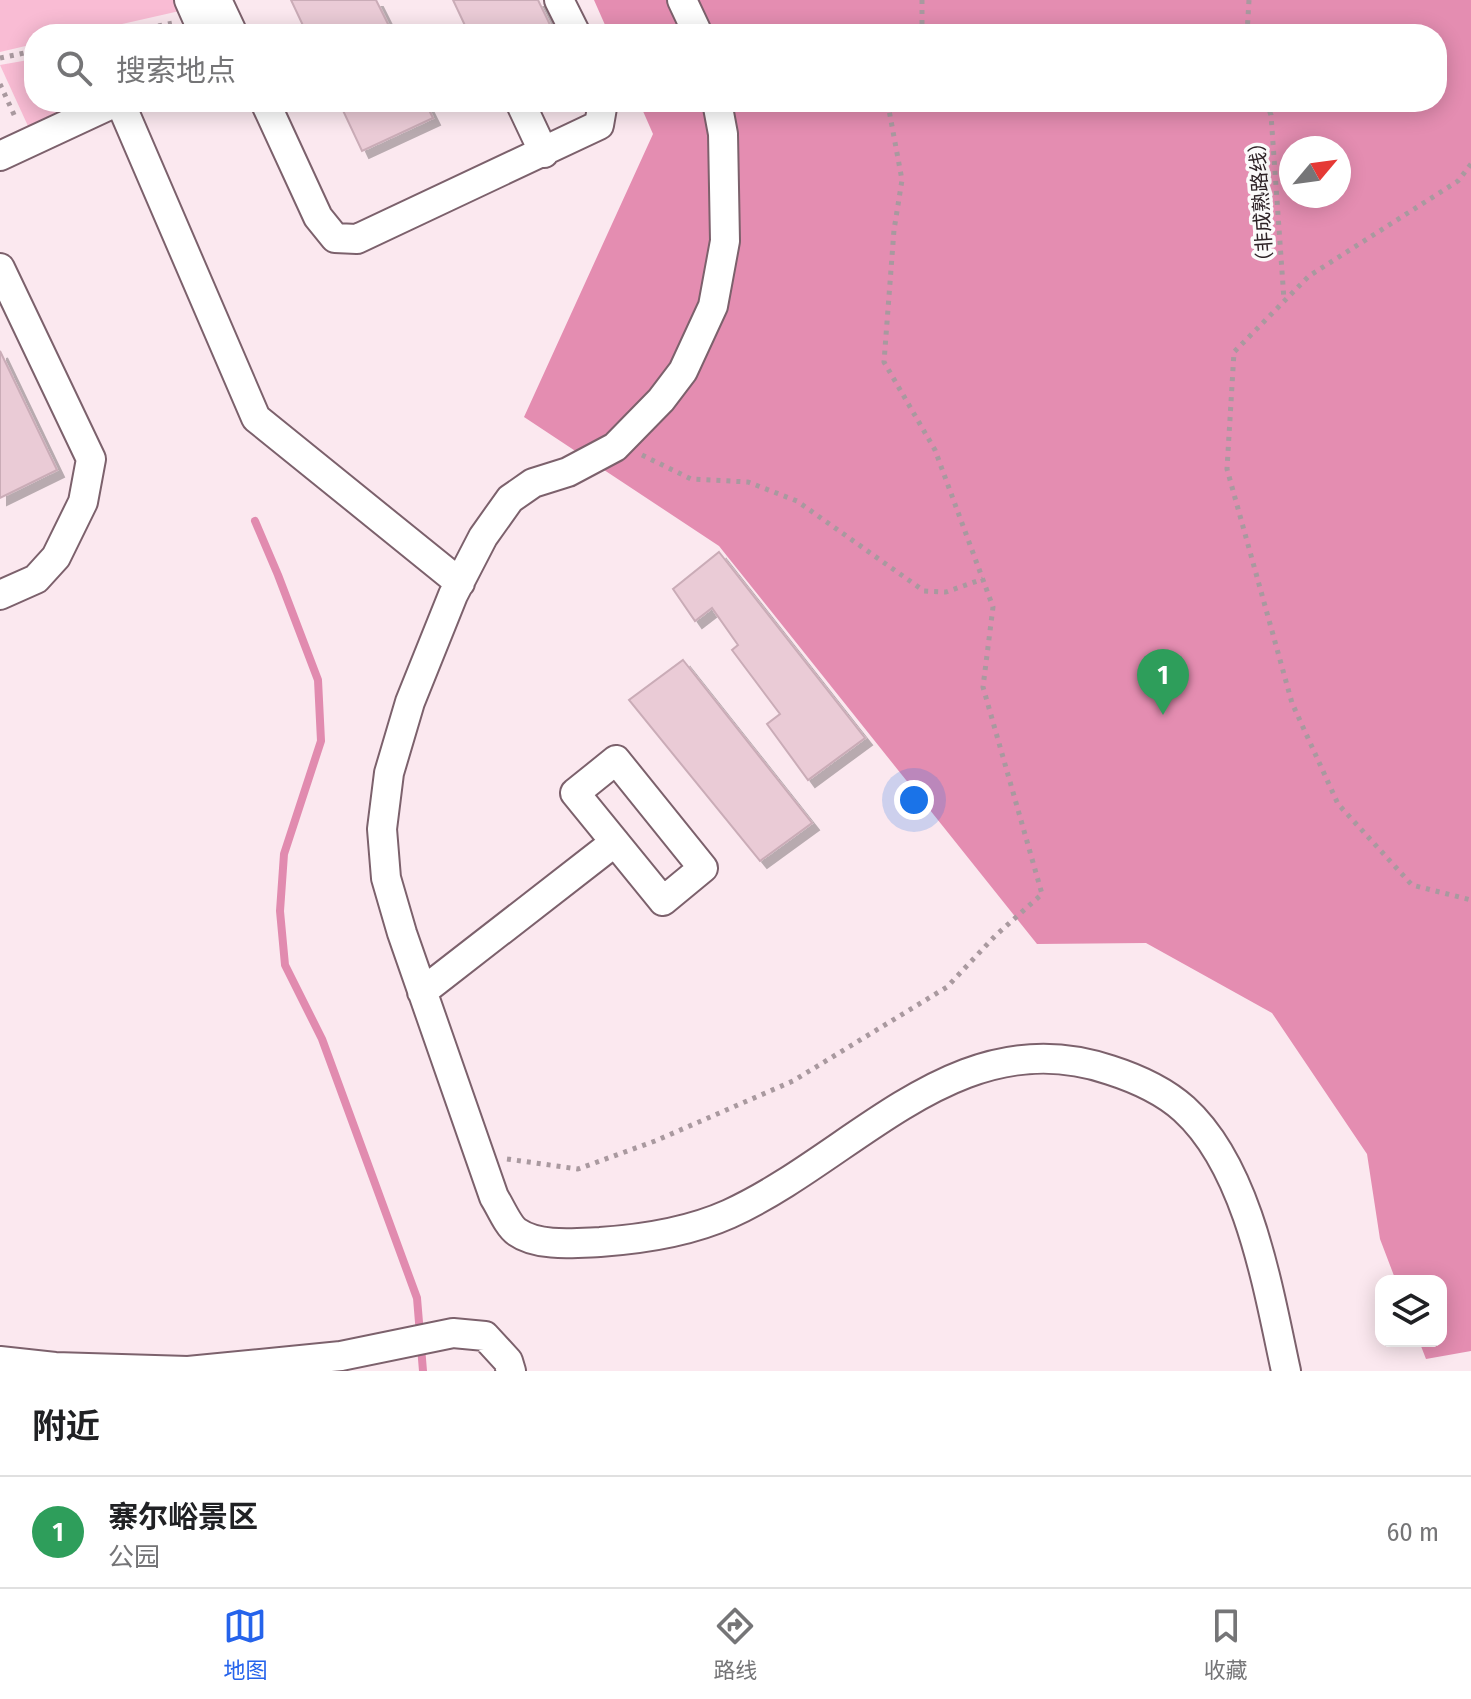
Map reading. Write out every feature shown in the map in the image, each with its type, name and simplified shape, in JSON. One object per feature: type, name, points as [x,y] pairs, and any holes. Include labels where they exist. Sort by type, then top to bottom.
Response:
[{"type":"street","points":[[217,0],[228,24]]},
{"type":"street","points":[[559,0],[571,24]]},
{"type":"street","points":[[682,0],[693,24]]},
{"type":"street","points":[[0,156],[96,112]]},
{"type":"street","points":[[122,112],[256,418],[460,583]]},
{"type":"street","points":[[270,112],[318,217],[335,238],[357,239],[599,125],[601,112]]},
{"type":"street","points":[[525,112],[544,153]]},
{"type":"street","points":[[719,112],[723,134],[725,241],[713,306],[683,371],[661,400],[615,447],[568,472],[533,483],[510,499],[483,537],[460,583],[410,702],[389,773],[382,829],[386,878],[422,992],[494,1197],[516,1232],[550,1243],[671,1233],[729,1214],[816,1165],[906,1103],[979,1067],[1007,1059],[1071,1058],[1131,1077],[1158,1091],[1184,1109],[1207,1137],[1225,1164],[1253,1235],[1286,1371]]},
{"type":"street","points":[[0,268],[91,459],[83,502],[56,557],[36,579],[0,595]]},
{"type":"street","points":[[616,760],[703,868],[663,901],[615,842],[575,793],[616,760]]},
{"type":"street","points":[[422,992],[615,842]]},
{"type":"street","points":[[0,1361],[55,1367],[188,1371],[341,1356],[453,1333],[485,1336],[508,1361],[511,1371]]},
{"type":"path","points":[[922,0],[922,24]]},
{"type":"path","points":[[1248,24],[1249,0]]},
{"type":"path","points":[[167,24],[191,19]]},
{"type":"path","points":[[0,58],[24,53]]},
{"type":"path","points":[[0,84],[27,143]]},
{"type":"path","points":[[479,1156],[578,1169],[655,1141],[793,1081],[947,987],[995,936],[1042,894],[983,687],[993,607],[935,450],[884,362],[894,230],[902,180],[889,112]]},
{"type":"path","name":"（非成熟路线）","points":[[1270,112],[1284,301]]},
{"type":"path","points":[[1471,164],[1458,181],[1309,276],[1234,352],[1227,469],[1292,703],[1338,804],[1412,885],[1471,900]]},
{"type":"path","points":[[621,440],[650,461],[691,479],[748,482],[797,501],[924,591],[946,592],[983,579]]},
{"type":"shaded area","points":[[0,0],[178,0],[184,10],[122,24],[24,24],[24,46],[0,52]]},
{"type":"shaded area","points":[[594,0],[1471,0],[1471,1351],[1426,1359],[1421,1347],[1447,1347],[1447,1275],[1394,1275],[1380,1239],[1367,1154],[1272,1013],[1146,943],[1037,944],[719,546],[524,417],[653,134],[643,112],[1447,112],[1447,24],[605,24]]},
{"type":"shaded area","points":[[24,61],[24,112],[57,112],[28,126],[0,65]]},
{"type":"building","points":[[291,0],[376,0],[388,24],[302,24]]},
{"type":"building","points":[[453,0],[538,0],[550,24],[464,24]]},
{"type":"building","points":[[344,112],[430,112],[433,118],[362,151]]},
{"type":"building","points":[[0,351],[57,470],[0,498]]},
{"type":"building","points":[[719,552],[865,738],[808,780],[767,724],[780,714],[732,650],[738,645],[712,608],[695,621],[673,589]]},
{"type":"building","points":[[683,660],[812,823],[760,861],[629,700]]},
{"type":"waterway","points":[[255,521],[318,680],[321,741],[284,854],[280,911],[285,965],[322,1039],[417,1298],[423,1371]]},
{"type":"place","name":"寨尔峪景区","points":[[1163,715]]}]
